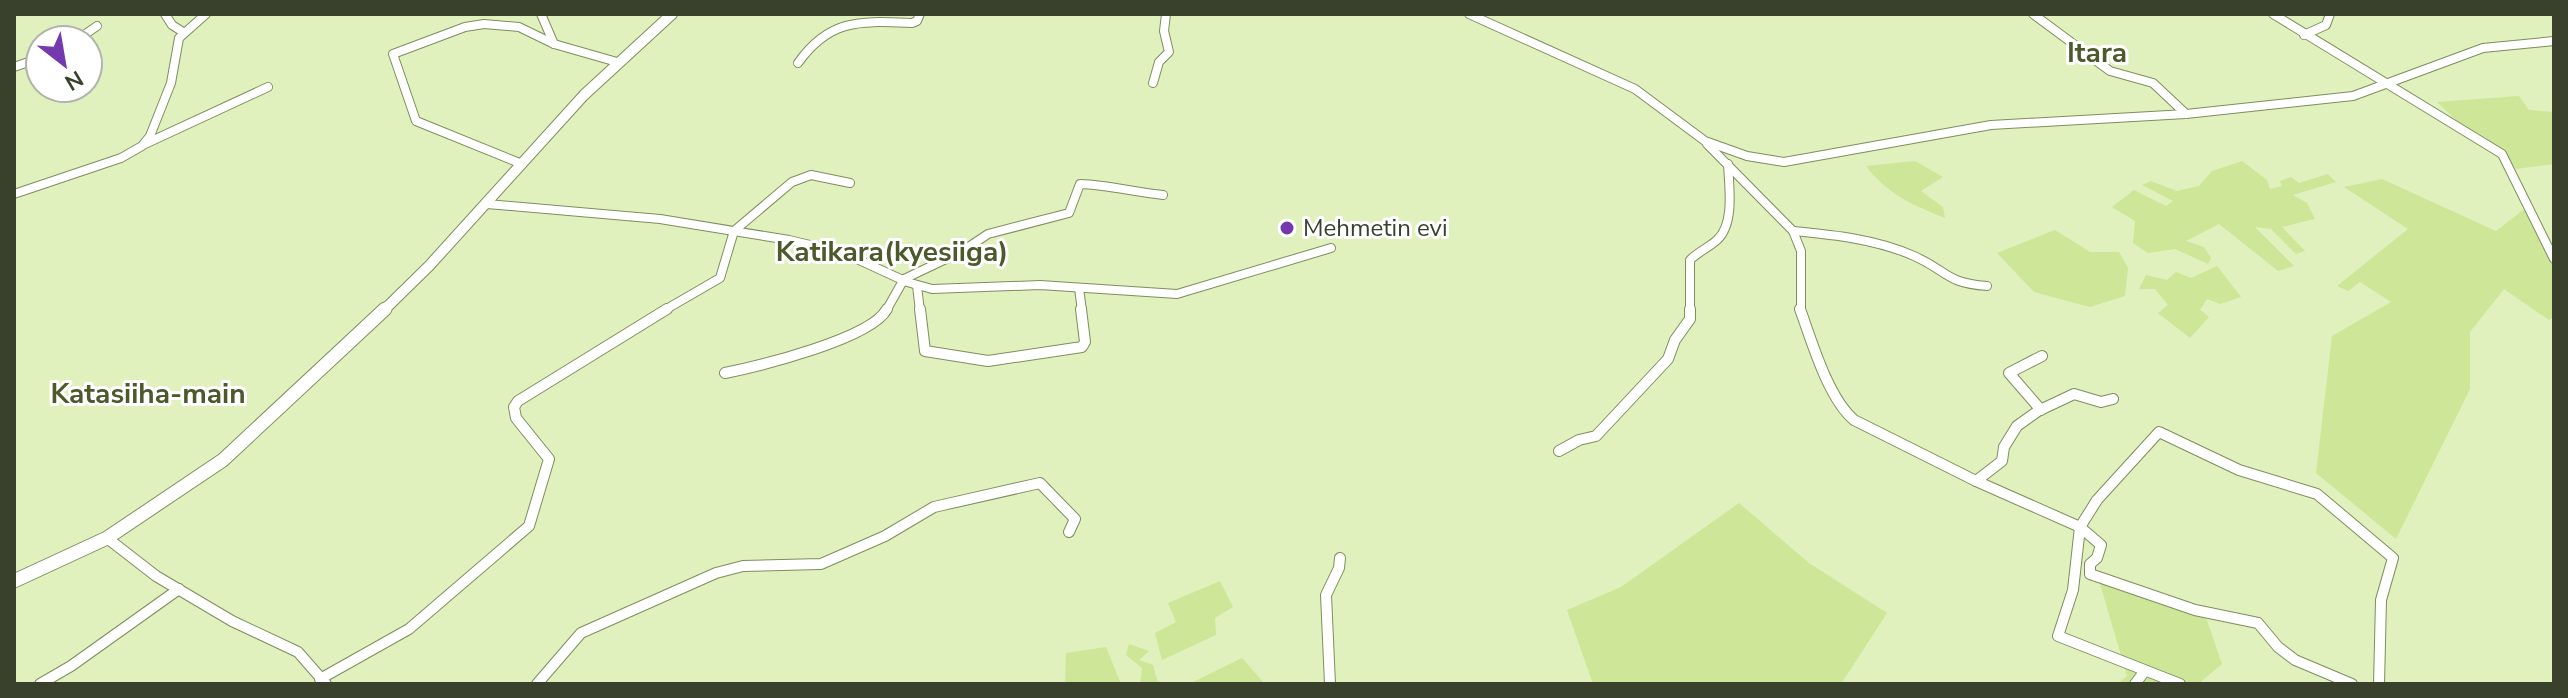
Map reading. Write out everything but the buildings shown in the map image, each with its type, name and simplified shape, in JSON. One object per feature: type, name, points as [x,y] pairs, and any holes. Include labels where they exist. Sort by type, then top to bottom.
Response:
[{"type":"main road","points":[[14,581],[107,538],[223,460],[335,359],[429,266],[617,62],[672,14]]},
{"type":"street","points":[[165,14],[172,25],[183,32]]},
{"type":"street","points":[[142,146],[150,136],[171,83],[179,38],[206,14]]},
{"type":"street","points":[[541,14],[554,44]]},
{"type":"street","points":[[798,63],[818,38],[850,24],[912,23],[917,21],[920,14]]},
{"type":"street","points":[[1153,83],[1159,62],[1169,52],[1164,31],[1166,14]]},
{"type":"street","points":[[1469,14],[1635,89],[1705,141],[1793,231],[1801,251],[1800,310],[1843,411],[1868,428],[1976,481],[2080,527],[2101,545],[2097,558],[2090,564],[2090,574],[2195,610],[2258,623],[2295,662],[2316,673],[2352,684]]},
{"type":"street","points":[[2033,14],[2110,71],[2153,83],[2186,114]]},
{"type":"street","points":[[2273,14],[2502,154],[2554,259]]},
{"type":"street","points":[[2304,35],[2326,25],[2330,14]]},
{"type":"street","points":[[522,164],[416,121],[392,56],[478,24],[514,26],[554,44],[617,62]]},
{"type":"street","points":[[1718,155],[1784,162],[1991,125],[2186,114],[2353,96],[2483,48],[2554,41]]},
{"type":"street","points":[[14,194],[121,158],[268,87]]},
{"type":"street","points":[[1705,141],[1767,161]]},
{"type":"street","points":[[1559,451],[1579,440],[1596,436],[1668,359],[1675,340],[1690,319],[1690,260],[1702,246],[1717,240],[1723,233],[1730,207],[1728,164]]},
{"type":"street","points":[[107,538],[179,589],[232,621],[298,652],[323,682],[409,629],[529,526],[549,459],[516,418],[514,407],[567,368],[720,278],[734,231],[792,182],[811,175],[850,183]]},
{"type":"street","points":[[725,373],[785,360],[864,328],[884,315],[904,279],[961,252],[988,234],[1069,213],[1078,186],[1083,183],[1109,185],[1120,191],[1163,195]]},
{"type":"street","points":[[487,204],[574,210],[734,231],[833,249],[917,286],[932,289],[1040,285],[1177,294],[1331,248]]},
{"type":"street","points":[[1793,231],[1858,238],[1919,258],[1956,283],[1987,286]]},
{"type":"street","points":[[917,286],[925,351],[988,361],[1082,347],[1085,342],[1079,288]]},
{"type":"street","points":[[2041,410],[2009,373],[2042,356]]},
{"type":"street","points":[[1976,481],[2002,461],[2003,446],[2016,426],[2041,410],[2074,394],[2101,402],[2113,399]]},
{"type":"street","points":[[2180,684],[2058,636],[2073,590],[2080,527],[2097,500],[2159,432],[2239,470],[2317,494],[2393,558],[2381,601],[2379,684]]},
{"type":"street","points":[[537,684],[570,643],[597,625],[730,569],[809,566],[836,559],[934,507],[1040,483],[1075,519],[1069,532]]},
{"type":"street","points":[[1330,684],[1326,595],[1339,568],[1340,558]]},
{"type":"street","points":[[40,684],[71,666],[179,589]]},
{"type":"street","points":[[2135,684],[2144,672]]},
{"type":"green space","points":[[2519,96],[2529,110],[2554,112],[2554,164],[2516,169],[2486,138],[2459,123],[2437,102]]},
{"type":"green space","points":[[1915,161],[1943,177],[1921,191],[1943,207],[1945,218],[1901,198],[1882,184],[1866,166]]},
{"type":"green space","points":[[2242,161],[2267,180],[2270,189],[2282,186],[2280,181],[2291,177],[2299,183],[2328,174],[2336,182],[2293,195],[2307,203],[2315,219],[2282,227],[2305,251],[2296,254],[2271,229],[2255,227],[2294,266],[2278,271],[2219,224],[2186,241],[2204,247],[2211,258],[2208,264],[2175,249],[2148,253],[2133,243],[2135,221],[2112,207],[2134,190],[2166,206],[2173,201],[2142,185],[2151,181],[2177,191],[2199,186],[2212,171]]},
{"type":"green space","points":[[2382,179],[2496,231],[2523,210],[2543,230],[2549,243],[2554,273],[2554,317],[2549,320],[2504,289],[2470,332],[2470,389],[2396,539],[2316,473],[2332,336],[2391,302],[2360,282],[2348,291],[2337,286],[2408,229],[2344,187]]},
{"type":"green space","points":[[2055,230],[2090,252],[2119,252],[2128,268],[2125,296],[2090,307],[2034,292],[1997,253]]},
{"type":"green space","points":[[2217,266],[2241,297],[2220,304],[2207,299],[2200,310],[2209,317],[2190,338],[2158,313],[2168,305],[2155,289],[2139,289],[2146,275],[2167,280],[2176,272],[2191,278]]},
{"type":"green space","points":[[1739,503],[1809,563],[1887,613],[1841,684],[1593,684],[1567,610],[1621,587]]},
{"type":"green space","points":[[2099,580],[2203,609],[2222,664],[2198,684],[2118,684],[2127,676]]},
{"type":"green space","points":[[1220,581],[1233,607],[1215,618],[1216,635],[1162,660],[1155,633],[1176,622],[1168,603]]},
{"type":"green space","points":[[1129,644],[1149,651],[1139,660],[1153,665],[1157,680],[1163,684],[1140,684],[1142,668],[1126,655]]},
{"type":"green space","points":[[1106,647],[1121,684],[1065,684],[1066,653]]},
{"type":"green space","points":[[1242,658],[1265,684],[1189,684]]},
{"type":"place","name":"Mehmetin evi","points":[[1287,228]]},
{"type":"district","name":"Itara","points":[[2097,52]]},
{"type":"district","name":"Katikara(kyesiiga)","points":[[892,251]]},
{"type":"district","name":"Katasiiha-main","points":[[148,393]]}]
